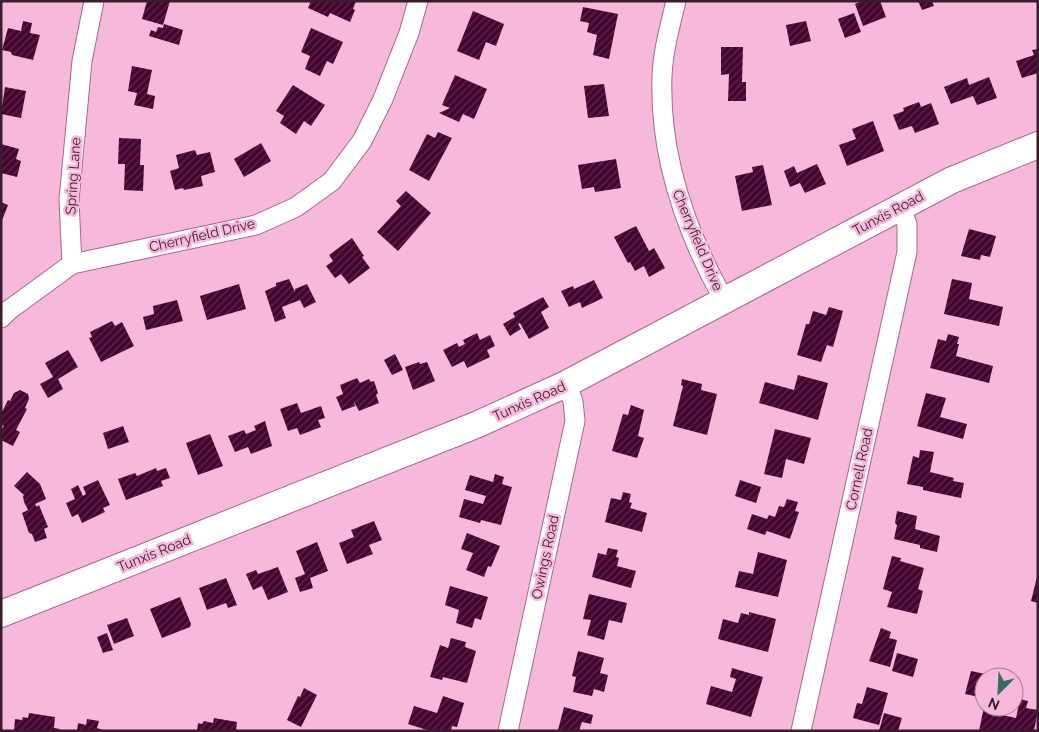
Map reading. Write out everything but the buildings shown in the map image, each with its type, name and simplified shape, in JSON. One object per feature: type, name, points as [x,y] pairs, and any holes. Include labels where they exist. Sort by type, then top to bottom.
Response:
[{"type":"street","name":"Spring Lane","points":[[72,264],[69,200],[82,61],[94,1]]},
{"type":"street","name":"Cherryfield Drive","points":[[72,264],[256,225],[296,207],[332,181],[362,141],[383,99],[409,33],[418,1]]},
{"type":"street","name":"Cherryfield Drive","points":[[676,1],[667,37],[662,75],[664,135],[675,186],[689,226],[724,300]]},
{"type":"street","name":"Tunxis Road","points":[[1,614],[476,425],[566,384],[952,180],[1038,145]]},
{"type":"street","name":"Cornell Road","points":[[801,731],[907,252],[907,224],[900,207]]},
{"type":"street","points":[[1,318],[9,310],[72,264]]},
{"type":"street","name":"Owings Road","points":[[508,731],[575,421],[573,401],[566,384]]}]
